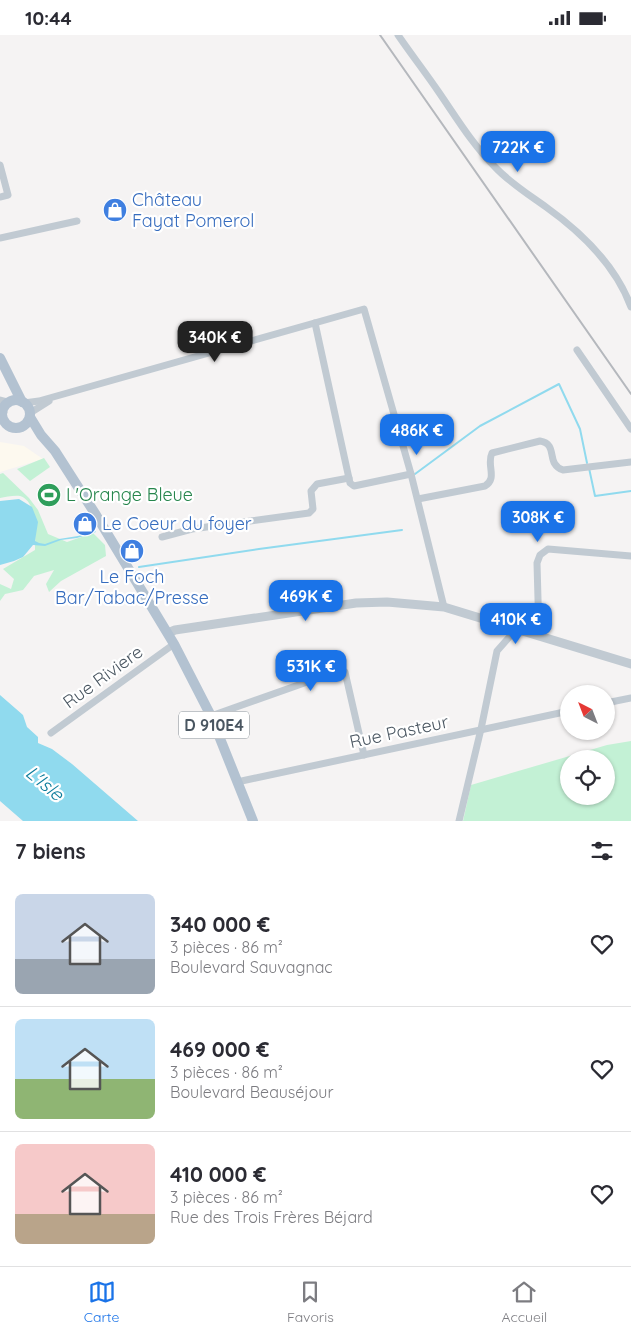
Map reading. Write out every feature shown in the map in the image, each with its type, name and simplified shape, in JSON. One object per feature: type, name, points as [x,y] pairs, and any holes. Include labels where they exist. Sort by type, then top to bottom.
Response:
[{"type":"main road","points":[[1,361],[10,404],[3,417],[6,424],[14,428],[22,427],[28,421],[29,409],[10,404]]},
{"type":"main road","name":"D 910E4","points":[[30,415],[41,435],[55,451],[116,546],[168,633],[210,717],[253,821]]},
{"type":"main road","name":"D 910E4","points":[[22,427],[32,433],[65,469]]},
{"type":"street","points":[[398,35],[480,152],[496,169],[548,208],[591,245],[606,263],[631,307]]},
{"type":"street","points":[[0,165],[8,195],[0,197]]},
{"type":"street","points":[[0,238],[77,221]]},
{"type":"street","points":[[10,404],[31,403],[364,309],[418,499],[444,607]]},
{"type":"street","points":[[315,323],[350,483],[354,486],[411,474]]},
{"type":"street","points":[[577,350],[631,429]]},
{"type":"street","points":[[30,415],[60,394]]},
{"type":"street","points":[[418,499],[485,487],[492,479],[490,458],[492,453],[540,441],[546,442],[550,447],[553,464],[557,469],[563,471],[631,463]]},
{"type":"street","points":[[162,537],[192,529],[309,513],[313,509],[311,491],[316,484],[349,477]]},
{"type":"street","points":[[538,635],[537,563],[540,555],[548,549],[631,556]]},
{"type":"street","points":[[168,633],[175,630],[254,617],[356,603],[387,602],[444,607],[631,664]]},
{"type":"street","points":[[459,821],[481,729],[496,651],[512,634],[514,628]]},
{"type":"street","name":"Rue Riviere","points":[[51,733],[174,644]]},
{"type":"street","points":[[210,717],[341,670],[345,672],[364,755]]},
{"type":"street","points":[[615,701],[631,698]]},
{"type":"street","name":"Rue Pasteur","points":[[237,782],[560,713]]},
{"type":"shaded area","points":[[0,442],[24,446],[43,459],[0,472]]},
{"type":"green space","points":[[44,458],[50,467],[30,481],[17,469]]},
{"type":"green space","points":[[3,473],[29,498],[38,510],[48,534],[67,542],[93,533],[105,545],[106,556],[61,581],[49,592],[46,584],[54,570],[34,576],[23,590],[5,594],[0,601],[0,584],[11,589],[14,579],[3,569],[35,550],[33,512],[26,499],[20,496],[0,498],[0,474]]},
{"type":"green space","points":[[631,741],[631,821],[463,821],[471,785],[560,759],[560,805],[615,805],[615,750],[590,750]]},
{"type":"water","points":[[19,499],[32,507],[38,522],[35,541],[39,543],[45,544],[59,539],[96,532],[77,538],[61,540],[45,546],[33,545],[23,557],[0,565],[0,501]]},
{"type":"water","name":"L'Isle","points":[[0,695],[23,715],[27,727],[38,737],[38,743],[52,749],[72,764],[138,821],[23,821],[0,801]]},
{"type":"waterway","points":[[415,474],[480,426],[559,384],[580,429],[587,463]]},
{"type":"waterway","points":[[589,468],[595,496],[631,491]]},
{"type":"waterway","points":[[139,567],[402,530]]},
{"type":"railway","points":[[380,35],[631,394]]},
{"type":"place","name":"Château Fayat Pomerol","points":[[115,210]]},
{"type":"place","name":"L'Orange Bleue","points":[[49,495]]},
{"type":"place","name":"Le Coeur du foyer","points":[[85,524]]},
{"type":"place","name":"Le Foch Bar/Tabac/Presse","points":[[132,551]]}]
